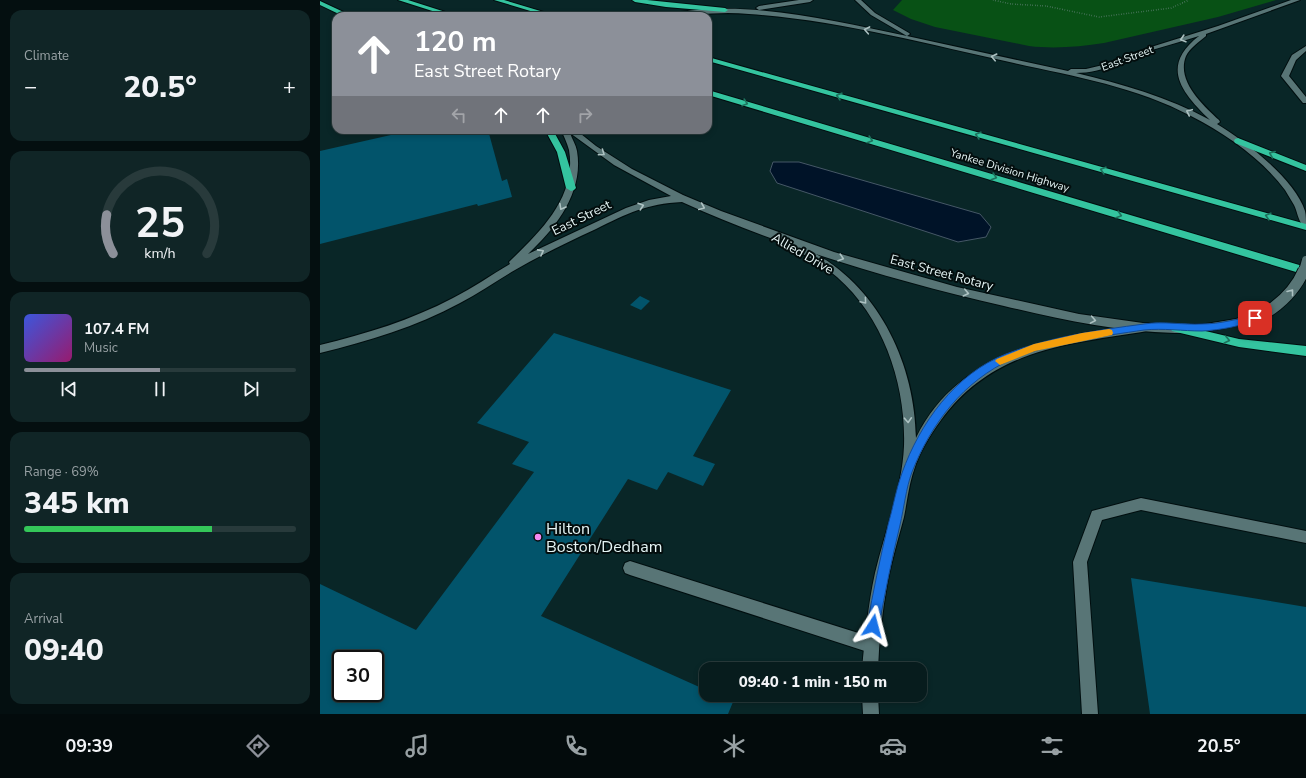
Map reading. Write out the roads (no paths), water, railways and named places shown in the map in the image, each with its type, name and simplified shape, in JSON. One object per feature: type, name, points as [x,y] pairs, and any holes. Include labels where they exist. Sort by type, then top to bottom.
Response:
[{"type":"highway","points":[[401,0],[442,12]]},
{"type":"highway","points":[[497,0],[540,12]]},
{"type":"highway","points":[[635,0],[666,5],[725,10]]},
{"type":"highway","points":[[320,3],[339,12]]},
{"type":"highway","name":"Yankee Division Highway","points":[[712,60],[1306,226]]},
{"type":"highway","name":"Yankee Division Highway","points":[[712,93],[1306,271]]},
{"type":"highway","points":[[551,134],[561,152],[571,188]]},
{"type":"highway","points":[[1238,141],[1306,168]]},
{"type":"highway","points":[[1176,328],[1239,343],[1306,351]]},
{"type":"main road","points":[[705,12],[740,10],[791,4],[810,0]]},
{"type":"main road","points":[[858,0],[873,14],[890,25],[930,43]]},
{"type":"main road","name":"East Street","points":[[1032,66],[1070,71],[1092,70],[1297,0]]},
{"type":"main road","points":[[740,10],[801,18],[930,43],[1120,87],[1151,97],[1191,113],[1229,134],[1238,141],[1276,176],[1293,197],[1303,214],[1306,223]]},
{"type":"main road","name":"East Street","points":[[1220,27],[1198,39],[1186,49],[1182,56],[1180,68],[1184,83],[1190,93],[1206,112],[1229,134]]},
{"type":"main road","points":[[1306,48],[1297,53],[1285,76],[1290,84],[1306,101]]},
{"type":"main road","points":[[1295,56],[1306,60]]},
{"type":"main road","name":"East Street","points":[[495,278],[536,241],[562,206],[571,188],[575,170],[573,149],[567,134]]},
{"type":"main road","name":"East Street Rotary","points":[[576,134],[606,157],[641,178],[685,200],[764,231],[867,266],[944,288],[1057,314],[1146,327],[1176,328],[1226,325],[1244,322],[1272,310],[1297,284],[1304,269],[1306,260]]},
{"type":"main road","name":"East Street","points":[[320,348],[356,340],[413,321],[473,292],[545,250],[618,214],[659,201],[672,199],[685,200]]},
{"type":"main road","name":"Allied Drive","points":[[764,231],[824,263],[846,280],[870,309],[889,342],[902,375],[907,400],[910,443],[907,473],[882,572],[874,619],[870,662]]},
{"type":"main road","name":"Allied Drive","points":[[907,473],[926,430],[944,406],[963,386],[985,370],[1008,357],[1034,348],[1082,337],[1146,327]]},
{"type":"main road","points":[[1090,714],[1080,562],[1097,515],[1141,504],[1306,537]]},
{"type":"main road","points":[[630,568],[871,645]]},
{"type":"main road","points":[[870,702],[871,714]]},
{"type":"water","points":[[773,162],[799,162],[980,214],[991,227],[986,237],[958,242],[777,183],[770,171]]},
{"type":"place","name":"Hilton Boston/Dedham","points":[[538,537]]}]
